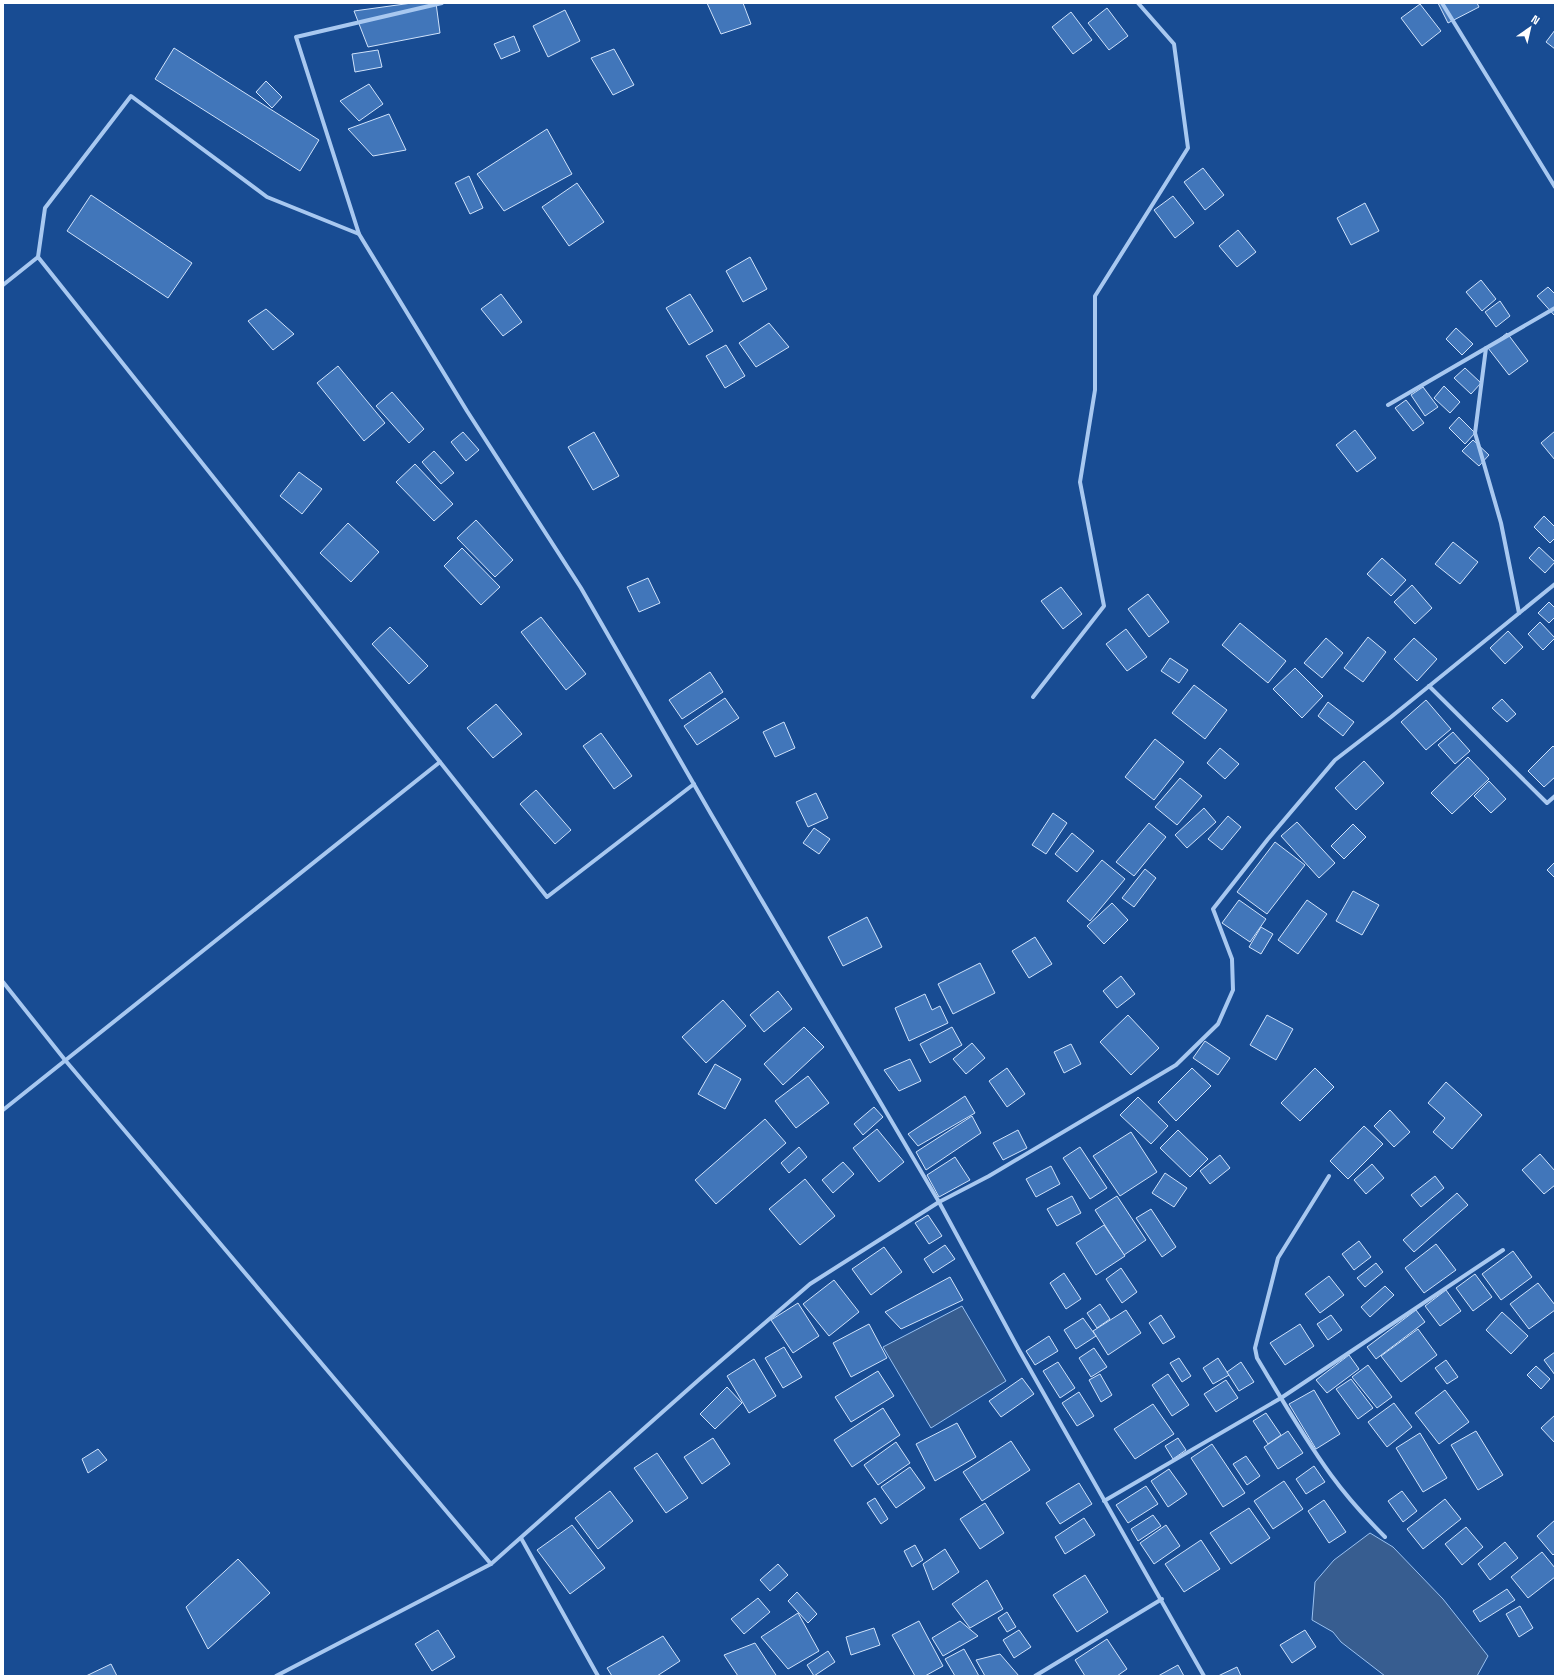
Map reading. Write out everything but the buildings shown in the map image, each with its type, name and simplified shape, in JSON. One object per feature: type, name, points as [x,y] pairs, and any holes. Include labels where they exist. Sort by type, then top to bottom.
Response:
[{"type":"street","points":[[442,3],[296,38],[359,234],[467,411],[581,588],[939,1202],[1019,1350],[1104,1501],[1162,1599],[1204,1676]]},
{"type":"street","points":[[1034,697],[1104,606],[1080,482],[1095,390],[1095,296],[1188,148],[1174,44],[1138,3]]},
{"type":"street","points":[[1442,3],[1555,187]]},
{"type":"street","points":[[3,285],[38,258],[45,208],[131,96],[267,197],[359,234]]},
{"type":"street","points":[[38,258],[547,897],[694,784]]},
{"type":"street","points":[[1388,405],[1555,308]]},
{"type":"street","points":[[1486,348],[1476,433],[1501,522],[1519,613]]},
{"type":"street","points":[[276,1676],[491,1564],[702,1377],[810,1284],[939,1202],[989,1176],[1176,1065],[1218,1024],[1233,990],[1232,959],[1213,909],[1268,839],[1335,760],[1555,584]]},
{"type":"street","points":[[1429,686],[1547,803],[1555,796]]},
{"type":"street","points":[[3,1110],[440,762]]},
{"type":"street","points":[[3,982],[65,1060],[491,1564]]},
{"type":"street","points":[[1329,1176],[1278,1258],[1255,1348],[1257,1358],[1300,1430],[1332,1476],[1369,1521],[1385,1537]]},
{"type":"street","points":[[1104,1501],[1281,1398],[1504,1250]]},
{"type":"street","points":[[521,1538],[598,1676]]},
{"type":"street","points":[[1035,1676],[1162,1599]]},
{"type":"water","points":[[962,1306],[1006,1381],[931,1428],[883,1347]]},
{"type":"water","points":[[1370,1533],[1393,1547],[1443,1599],[1488,1656],[1477,1676],[1385,1676],[1341,1642],[1333,1632],[1312,1620],[1315,1582],[1334,1560]]}]
